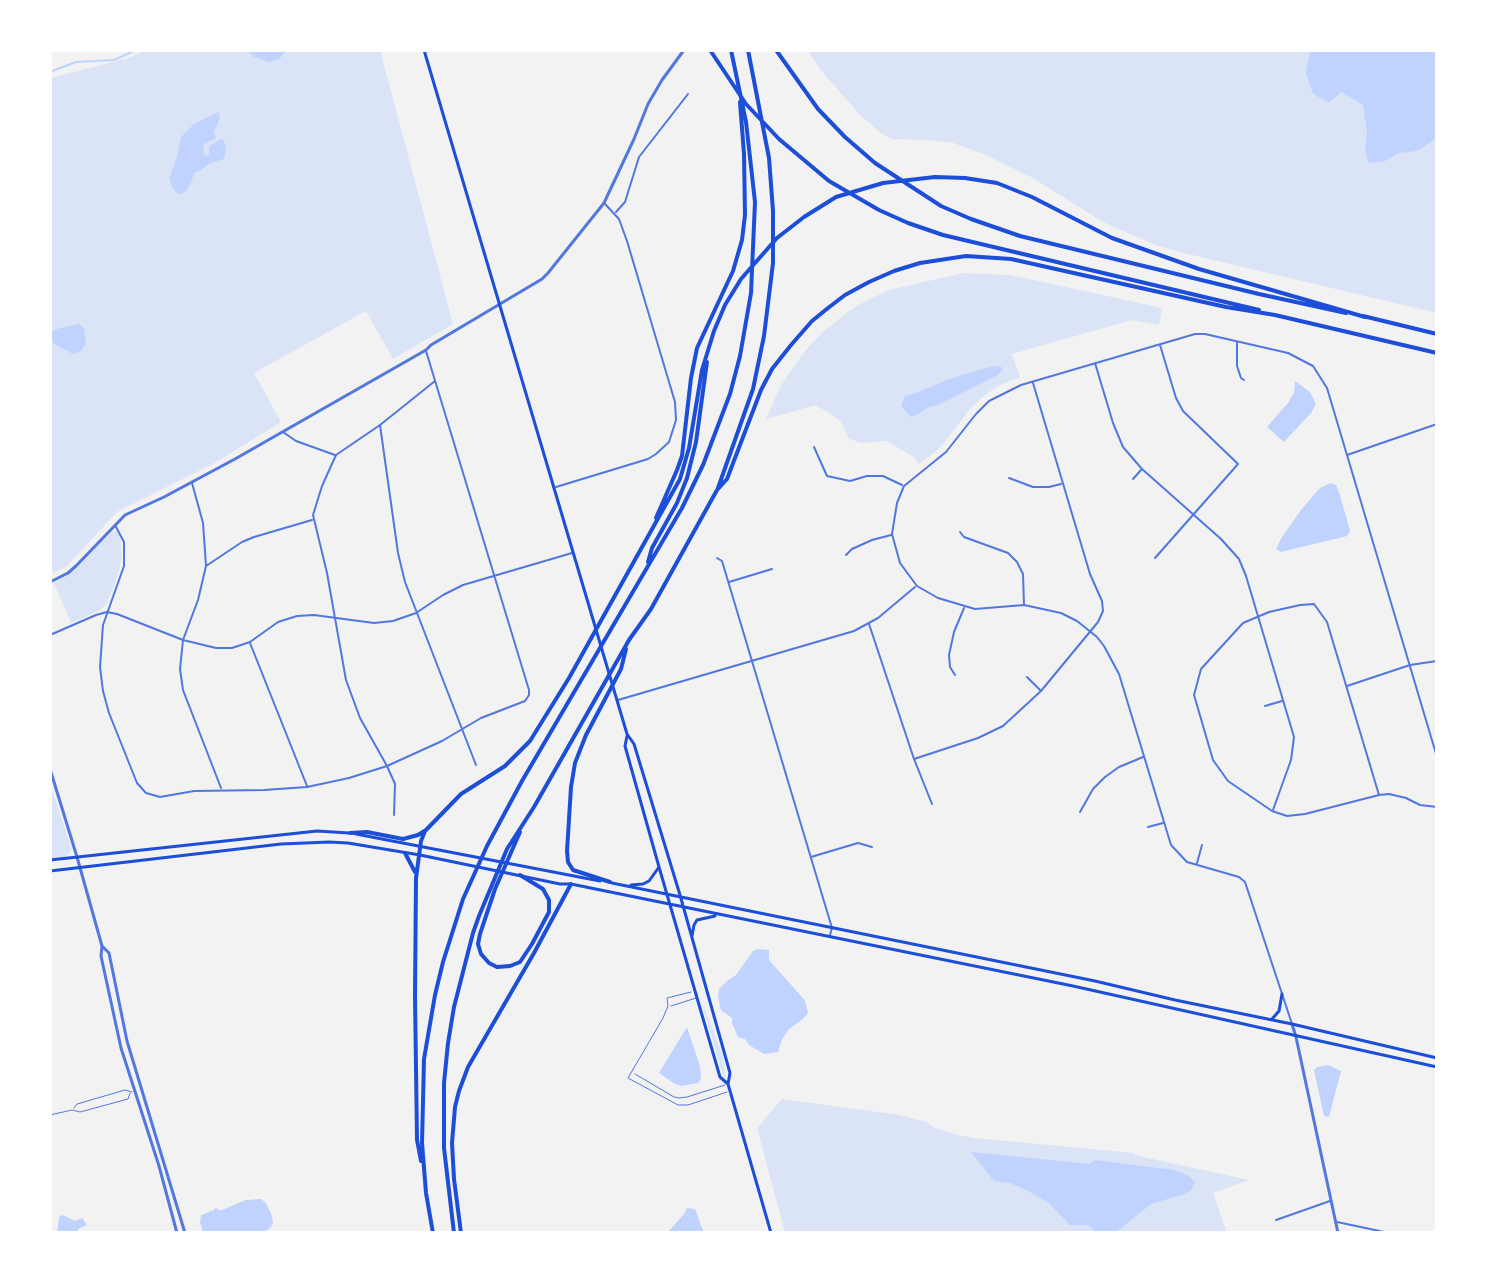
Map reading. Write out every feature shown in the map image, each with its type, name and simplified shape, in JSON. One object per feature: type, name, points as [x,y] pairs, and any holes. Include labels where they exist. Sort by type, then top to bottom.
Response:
[{"type":"highway","points":[[710,50],[746,104],[790,150],[844,191],[908,223],[943,235],[1246,305],[1275,315]]},
{"type":"highway","points":[[424,1179],[424,1059],[443,962],[463,899],[522,781],[682,508],[703,465],[730,394],[751,293],[755,202],[750,151],[731,50]]},
{"type":"highway","points":[[454,1233],[444,1148],[444,1083],[448,1043],[473,933],[522,827],[628,642],[651,609],[717,490],[755,378],[771,295],[773,211],[769,158],[748,50]]},
{"type":"highway","points":[[776,50],[818,109],[845,137],[875,163],[941,206],[971,219],[1020,236],[1437,334]]},
{"type":"highway","points":[[647,539],[682,456],[697,348],[733,271],[742,240],[745,215],[744,154],[738,80]]},
{"type":"highway","points":[[350,833],[367,832],[408,838],[426,830],[461,794],[505,766],[530,741],[611,605],[680,479],[689,448],[702,370],[714,331],[731,295],[777,238],[836,197],[883,183],[935,177],[997,183],[1032,197],[1112,238],[1199,269],[1365,317]]},
{"type":"highway","points":[[717,490],[727,479],[772,369],[812,321],[845,295],[894,271],[920,263],[966,256],[1000,258],[1275,315],[1437,353]]},
{"type":"highway","points":[[646,570],[652,548],[687,478],[696,442],[707,355]]},
{"type":"highway","points":[[610,882],[569,866],[571,787],[575,763],[621,669],[628,642]]},
{"type":"highway","points":[[426,830],[416,878],[417,1140],[433,1233]]},
{"type":"highway","points":[[405,853],[416,878]]},
{"type":"highway","points":[[492,889],[478,944],[481,954],[489,963],[506,967],[520,962],[549,912],[549,900],[543,889],[520,875]]},
{"type":"highway","points":[[461,1233],[452,1143],[459,1091],[468,1067],[571,884]]},
{"type":"main road","points":[[424,50],[627,734],[634,744],[680,895],[730,1073],[728,1084],[771,1233]]},
{"type":"main road","points":[[627,734],[625,746],[659,867],[720,1077],[728,1084]]},
{"type":"main road","points":[[50,860],[317,831],[350,833],[680,895],[1095,981],[1437,1058]]},
{"type":"main road","points":[[50,871],[315,842],[348,843],[571,884],[1073,986],[1437,1067]]},
{"type":"main road","points":[[626,885],[649,881],[659,867]]},
{"type":"main road","points":[[552,872],[563,876],[571,884]]},
{"type":"main road","points":[[692,940],[697,920],[719,915]]},
{"type":"main road","points":[[1271,1020],[1279,1011],[1282,994]]},
{"type":"street","points":[[50,582],[76,566],[125,515],[192,482],[536,284],[604,203],[646,107],[684,50]]},
{"type":"street","points":[[615,213],[625,202],[639,157],[688,94]]},
{"type":"street","points":[[553,487],[648,459],[663,448],[672,435],[676,420],[675,402],[627,241],[619,219],[604,203]]},
{"type":"street","points":[[1338,1233],[1296,1037],[1245,882],[1239,877],[1187,862],[1171,845],[1114,662],[1091,632],[1061,613],[1024,605],[981,609],[965,606],[938,598],[917,586],[900,563],[892,534],[897,503],[904,486],[946,452],[989,401],[1007,391],[1183,337],[1205,334],[1288,353],[1313,366],[1327,388],[1437,757]]},
{"type":"street","points":[[1237,342],[1237,366],[1244,380]]},
{"type":"street","points":[[1155,558],[1238,464],[1183,411],[1160,344]]},
{"type":"street","points":[[115,524],[122,535],[125,558],[101,633],[103,691],[137,783],[146,793],[160,797],[221,789],[307,787],[349,778],[387,766],[481,718],[525,701],[529,690],[426,350]]},
{"type":"street","points":[[1095,363],[1123,447],[1142,469],[1239,559],[1246,576],[1294,737],[1293,752],[1272,811]]},
{"type":"street","points":[[394,815],[395,784],[352,699],[342,664],[327,573],[313,515],[336,455],[436,380]]},
{"type":"street","points":[[914,759],[978,738],[998,729],[1021,711],[1091,632],[1103,611],[1033,382]]},
{"type":"street","points":[[380,425],[405,582],[476,765]]},
{"type":"street","points":[[1347,455],[1437,425]]},
{"type":"street","points":[[282,431],[296,441],[336,455]]},
{"type":"street","points":[[814,447],[827,476],[850,481],[883,476],[904,486]]},
{"type":"street","points":[[1133,479],[1142,469]]},
{"type":"street","points":[[1009,478],[1033,487],[1063,484]]},
{"type":"street","points":[[192,482],[203,523],[206,566],[198,600],[183,640],[180,669],[183,690],[221,789]]},
{"type":"street","points":[[206,566],[254,537],[314,520]]},
{"type":"street","points":[[960,532],[964,537],[1008,553],[1017,562],[1023,574],[1024,605]]},
{"type":"street","points":[[846,555],[852,549],[892,534]]},
{"type":"street","points":[[50,635],[107,612],[183,640],[223,649],[250,642],[287,618],[306,615],[384,623],[393,621],[416,613],[454,589],[573,552]]},
{"type":"street","points":[[717,558],[722,561],[832,928],[829,937]]},
{"type":"street","points":[[728,582],[772,569]]},
{"type":"street","points":[[617,700],[840,636],[869,624],[917,586]]},
{"type":"street","points":[[1379,795],[1327,622],[1314,604],[1248,619],[1238,626],[1201,669],[1194,695],[1216,767],[1228,781],[1272,811],[1287,816],[1379,795],[1397,795],[1420,805],[1437,807]]},
{"type":"street","points":[[955,675],[950,667],[950,648],[965,606]]},
{"type":"street","points":[[869,624],[932,804]]},
{"type":"street","points":[[250,642],[307,787]]},
{"type":"street","points":[[1346,686],[1410,665],[1437,661]]},
{"type":"street","points":[[1027,677],[1041,691]]},
{"type":"street","points":[[1265,706],[1283,701]]},
{"type":"street","points":[[1080,812],[1093,789],[1105,777],[1126,763],[1145,757]]},
{"type":"street","points":[[50,769],[102,946],[101,956],[132,1092],[159,1166],[177,1233]]},
{"type":"street","points":[[1148,827],[1164,823]]},
{"type":"street","points":[[810,857],[858,843],[872,847]]},
{"type":"street","points":[[1197,865],[1202,845]]},
{"type":"street","points":[[102,946],[109,953],[127,1041],[185,1233]]},
{"type":"street","points":[[1276,1220],[1331,1201]]},
{"type":"street","points":[[1335,1221],[1389,1233]]},
{"type":"lane","points":[[695,991],[667,998],[668,1006],[663,1018],[628,1078],[678,1105],[688,1105],[730,1091]]},
{"type":"lane","points":[[668,1006],[697,997]]},
{"type":"lane","points":[[632,1072],[679,1098],[728,1084]]},
{"type":"lane","points":[[50,1115],[72,1110],[80,1112],[128,1099],[132,1092],[125,1090],[77,1104],[72,1110]]},
{"type":"shaded area","points":[[145,50],[380,50],[453,324],[393,359],[366,311],[254,373],[281,422],[213,464],[117,512],[66,567],[50,574],[50,78],[129,58]]},
{"type":"shaded area","points":[[808,50],[1437,50],[1437,313],[1158,246],[1103,222],[1031,177],[986,155],[953,143],[892,139],[859,114],[819,68]]},
{"type":"shaded area","points":[[963,273],[1011,275],[1162,308],[1159,325],[1132,320],[1012,354],[1020,377],[985,395],[970,409],[941,447],[919,464],[915,458],[887,441],[860,443],[849,438],[841,421],[816,405],[766,419],[780,387],[804,352],[849,311],[889,290]]},
{"type":"shaded area","points":[[116,531],[120,535],[122,558],[106,604],[99,611],[71,623],[54,583],[75,570],[110,533]]},
{"type":"shaded area","points":[[50,784],[72,850],[64,858],[50,860]]},
{"type":"shaded area","points":[[699,994],[723,1056],[725,1079],[723,1075]]},
{"type":"shaded area","points":[[782,1099],[900,1115],[927,1122],[953,1134],[974,1138],[1134,1153],[1249,1180],[1213,1193],[1227,1233],[785,1233],[757,1128]]},
{"type":"water","points":[[247,50],[287,50],[279,59],[269,62],[254,57]]},
{"type":"water","points":[[1310,50],[1437,50],[1437,138],[1417,151],[1399,153],[1385,161],[1369,163],[1365,153],[1367,132],[1363,105],[1342,92],[1329,102],[1313,94],[1306,73]]},
{"type":"water","points":[[218,112],[220,118],[214,132],[216,138],[204,144],[204,155],[209,154],[209,147],[223,139],[226,147],[224,159],[195,172],[188,189],[178,194],[169,179],[181,137],[194,124]]},
{"type":"water","points":[[79,324],[84,328],[86,344],[81,351],[73,354],[50,340],[51,333],[56,329]]},
{"type":"water","points":[[1000,366],[1003,370],[996,376],[917,415],[911,417],[901,406],[905,396],[949,379]]},
{"type":"water","points":[[1295,381],[1310,392],[1316,404],[1284,442],[1267,427],[1288,403],[1294,393]]},
{"type":"water","points":[[1330,483],[1336,485],[1340,495],[1350,531],[1347,536],[1281,552],[1276,549],[1301,510],[1320,488]]},
{"type":"water","points":[[757,949],[769,950],[769,960],[805,1001],[808,1013],[789,1029],[778,1052],[764,1054],[738,1037],[732,1018],[721,1010],[718,996],[719,989],[736,975]]},
{"type":"water","points":[[687,1027],[700,1066],[701,1079],[698,1083],[682,1086],[659,1073]]},
{"type":"water","points":[[1328,1065],[1341,1071],[1329,1117],[1324,1116],[1314,1070]]},
{"type":"water","points":[[971,1152],[1090,1164],[1095,1160],[1174,1170],[1195,1182],[1185,1194],[1151,1204],[1115,1233],[1096,1233],[1088,1225],[1070,1225],[1049,1203],[1028,1191],[1010,1183],[994,1181]]},
{"type":"water","points":[[261,1199],[272,1216],[273,1224],[269,1229],[261,1233],[203,1233],[201,1215],[216,1207],[222,1210],[246,1200]]},
{"type":"water","points":[[687,1208],[695,1209],[704,1233],[667,1233],[684,1214]]},
{"type":"water","points":[[63,1215],[75,1221],[82,1218],[87,1225],[78,1229],[81,1233],[57,1233],[59,1218]]},
{"type":"waterway","points":[[50,72],[76,62],[114,60],[136,50]]}]
